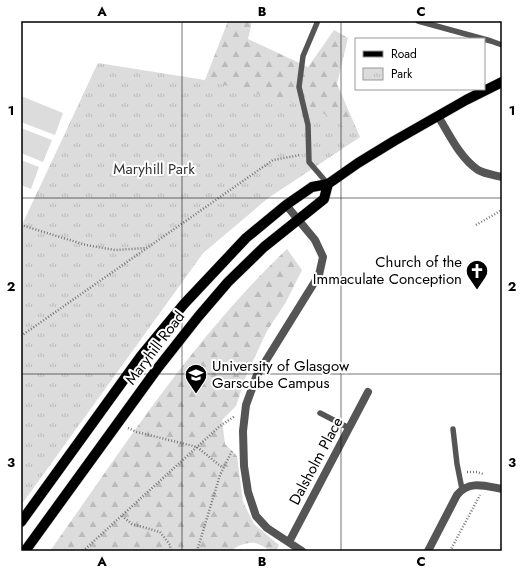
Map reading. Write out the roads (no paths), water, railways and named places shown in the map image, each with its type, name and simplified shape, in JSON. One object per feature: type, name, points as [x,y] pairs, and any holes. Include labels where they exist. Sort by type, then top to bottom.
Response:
[{"type":"main road","name":"Maryhill Road","points":[[21,522],[142,356],[184,304],[246,238],[286,205],[312,187],[328,184],[394,140],[502,82]]},
{"type":"main road","name":"Maryhill Road","points":[[25,551],[161,363],[198,317],[228,282],[264,248],[324,199],[328,184]]},
{"type":"street","points":[[438,116],[458,149],[471,164],[488,174],[502,177]]},
{"type":"street","points":[[286,205],[315,240],[323,257],[319,276],[257,374],[246,404],[243,431],[244,466],[248,492],[252,508],[256,516],[267,528],[302,551]]},
{"type":"street","name":"Dalsholm Place","points":[[289,542],[368,392]]},
{"type":"street","points":[[428,551],[457,495],[462,489],[477,485],[502,489]]},
{"type":"lane","points":[[418,21],[480,38]]},
{"type":"lane","points":[[317,22],[303,56],[299,87],[308,125],[309,162],[328,184]]},
{"type":"lane","points":[[485,39],[502,45]]},
{"type":"lane","points":[[320,413],[349,428]]},
{"type":"lane","points":[[453,429],[457,464],[462,489]]},
{"type":"place","name":"Church of the Immaculate Conception","points":[[477,290]]},
{"type":"place","name":"University of Glasgow Garscube Campus","points":[[196,394]]},
{"type":"park label","name":"Maryhill Park","points":[[154,169]]}]
